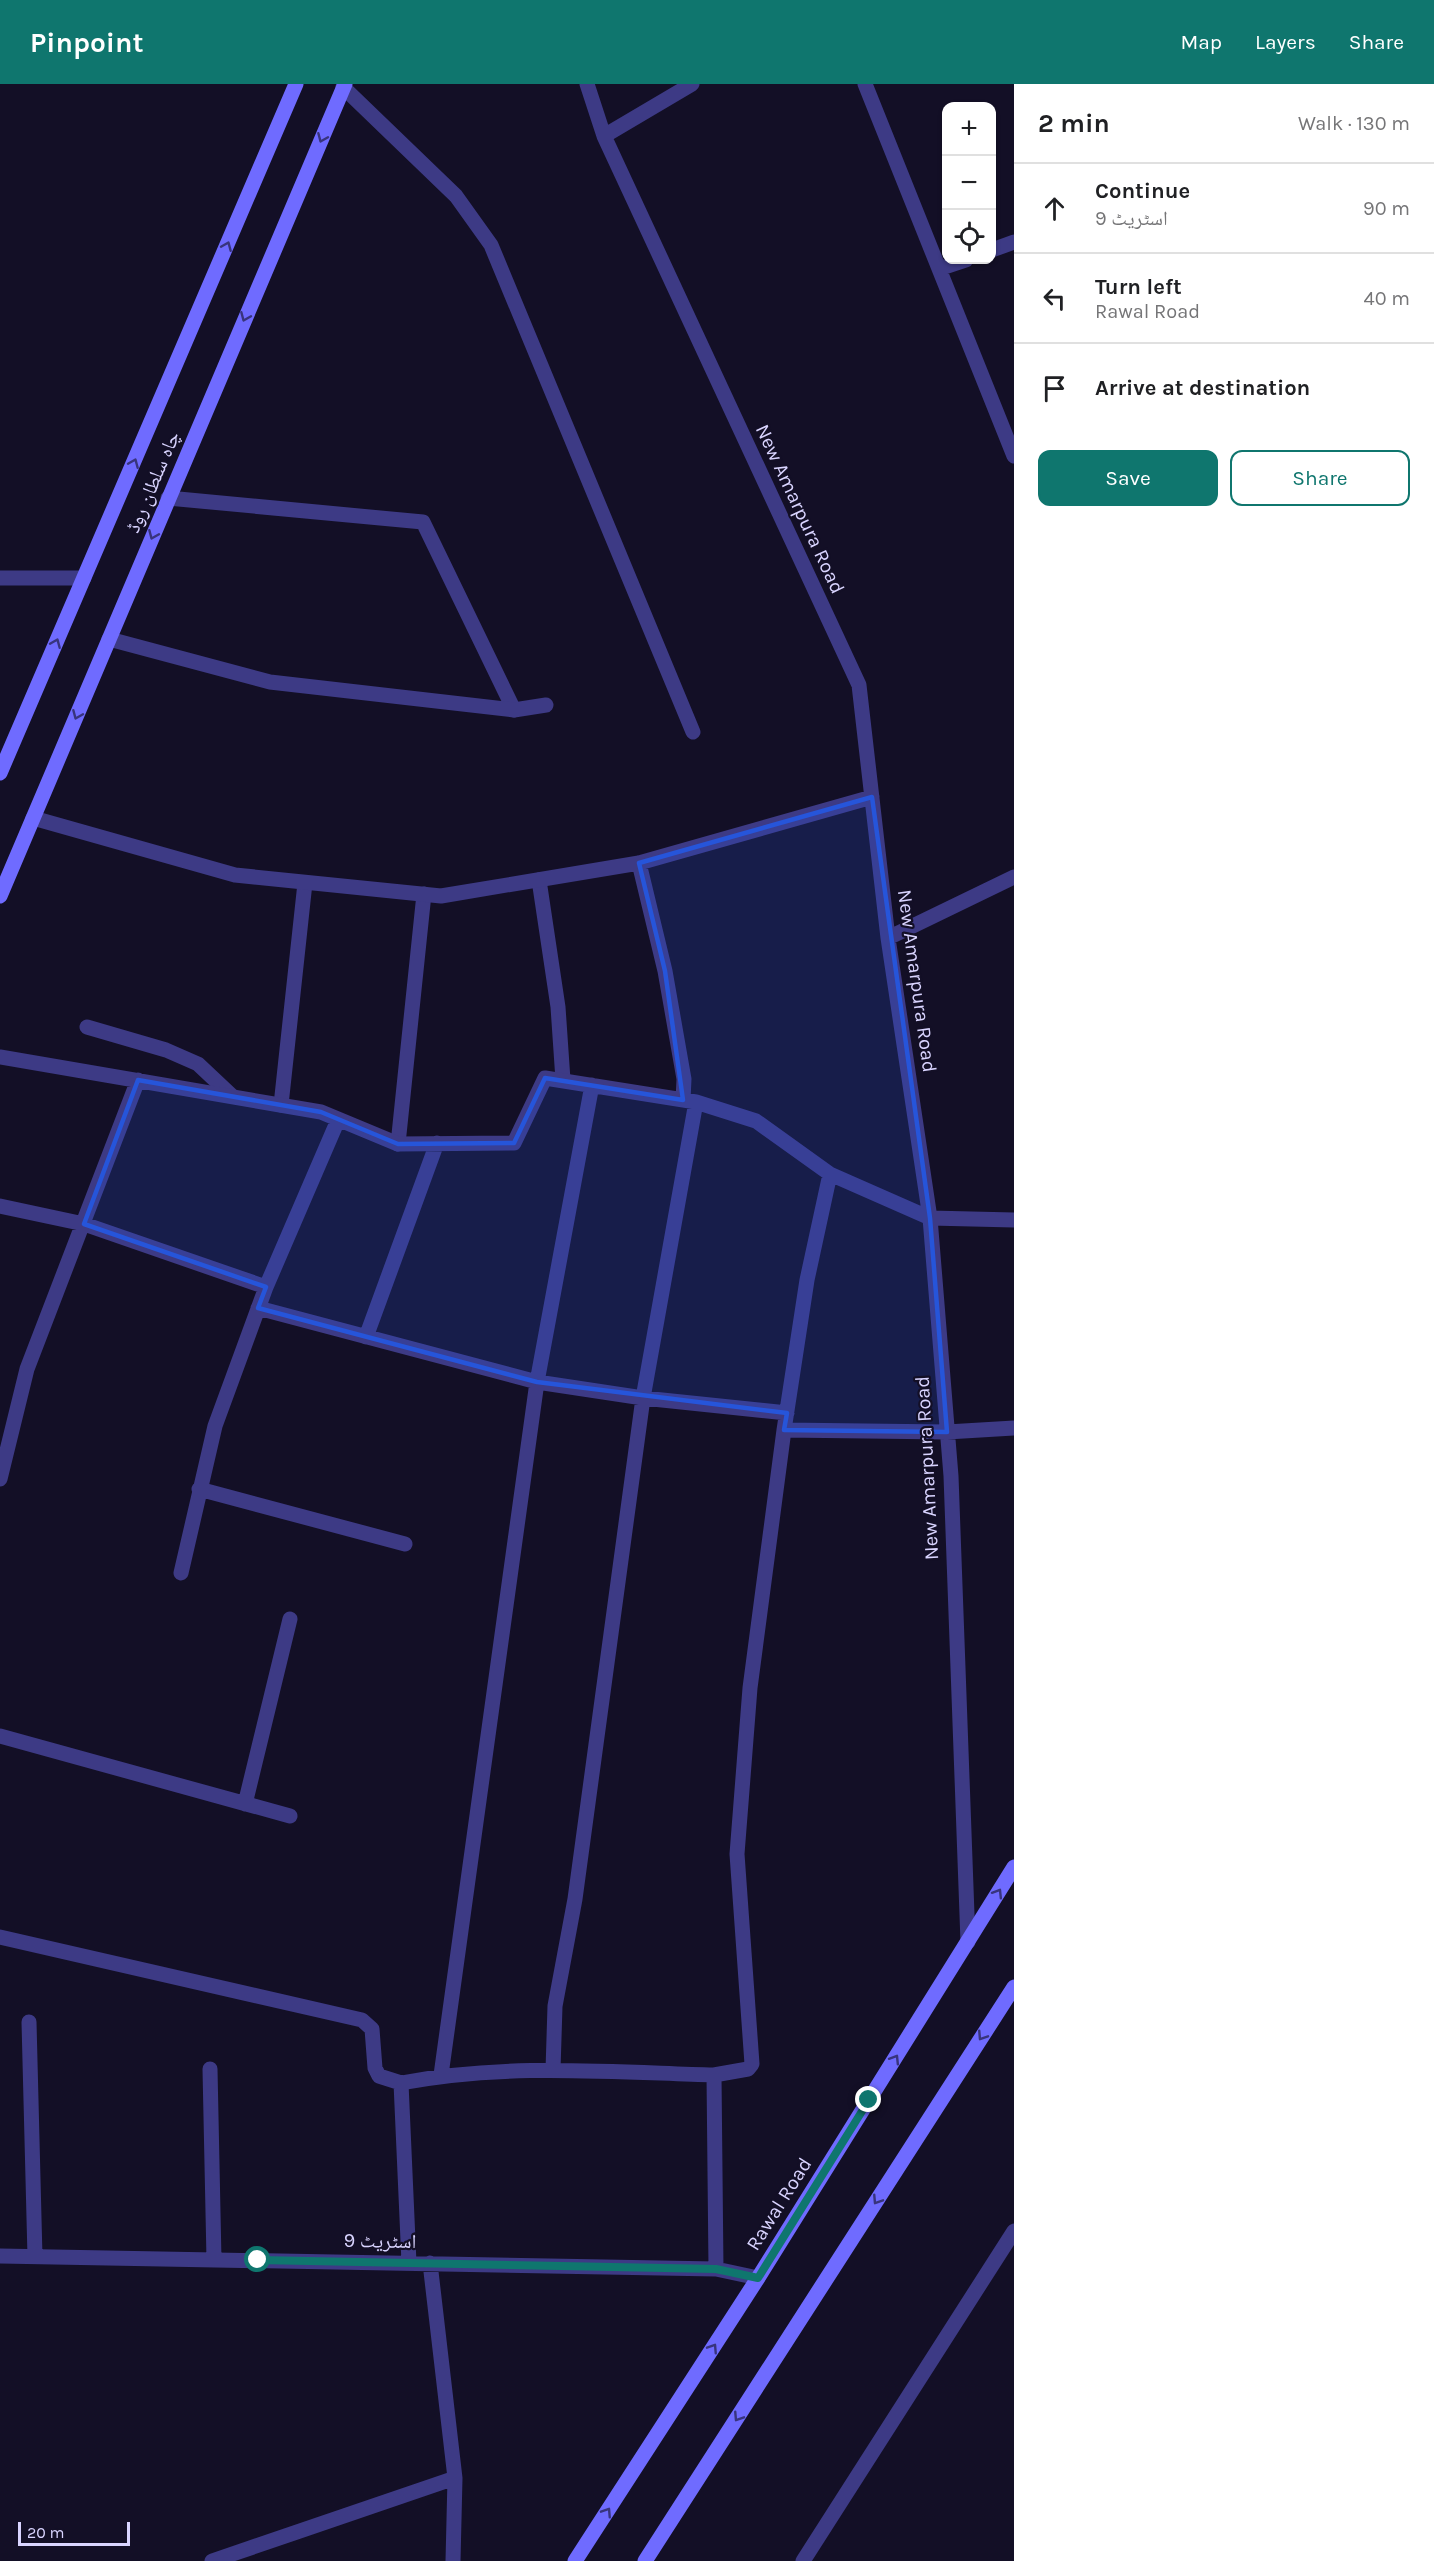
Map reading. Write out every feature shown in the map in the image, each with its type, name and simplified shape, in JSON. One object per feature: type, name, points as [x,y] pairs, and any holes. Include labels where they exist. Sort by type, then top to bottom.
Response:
[{"type":"main road","name":"چاہ سلطان روڈ","points":[[0,773],[4,754],[84,579],[297,84]]},
{"type":"main road","name":"چاہ سلطان روڈ","points":[[0,896],[344,86]]},
{"type":"main road","name":"Rawal Road","points":[[575,2561],[758,2278],[1014,1867]]},
{"type":"main road","points":[[645,2561],[1014,1987]]},
{"type":"street","name":"New Amarpura Road","points":[[587,84],[604,136],[859,685],[888,938],[930,1218],[951,1476],[968,1942]]},
{"type":"street","points":[[604,136],[692,84]]},
{"type":"street","points":[[865,84],[939,269],[1008,424],[1014,456]]},
{"type":"street","points":[[344,86],[456,196],[491,245],[693,732]]},
{"type":"street","points":[[996,249],[1014,242]]},
{"type":"street","points":[[939,269],[954,264]]},
{"type":"street","points":[[168,498],[423,522],[514,710]]},
{"type":"street","points":[[0,578],[84,579]]},
{"type":"street","points":[[109,639],[270,682],[514,710],[546,705]]},
{"type":"street","points":[[33,818],[235,875],[441,896],[639,863],[872,796]]},
{"type":"street","points":[[554,2070],[555,2006],[577,1887],[643,1398],[690,1101],[684,1079],[666,971],[639,863]]},
{"type":"street","points":[[888,938],[1014,877]]},
{"type":"street","points":[[539,880],[558,1007],[563,1080]]},
{"type":"street","points":[[281,1105],[305,883]]},
{"type":"street","points":[[398,1144],[424,894]]},
{"type":"street","points":[[87,1027],[166,1050],[198,1064],[232,1096]]},
{"type":"street","points":[[0,1057],[321,1112],[398,1144],[514,1143],[545,1078],[563,1080],[690,1101],[756,1121],[830,1174],[930,1218],[1014,1220]]},
{"type":"street","points":[[0,1479],[27,1369],[138,1080]]},
{"type":"street","points":[[441,2075],[537,1382],[592,1085]]},
{"type":"street","points":[[182,1573],[214,1426],[266,1287],[338,1120]]},
{"type":"street","points":[[366,1337],[437,1143]]},
{"type":"street","points":[[0,1937],[362,2020],[372,2029],[375,2068],[379,2076],[400,2083],[441,2075],[554,2070],[714,2075],[748,2069],[752,2064],[737,1854],[750,1688],[784,1430],[807,1280],[830,1174]]},
{"type":"street","points":[[0,1206],[84,1224],[266,1287]]},
{"type":"street","points":[[258,1308],[537,1382],[643,1398],[787,1413]]},
{"type":"street","points":[[784,1430],[947,1432],[1014,1428]]},
{"type":"street","points":[[199,1489],[405,1544]]},
{"type":"street","points":[[245,1804],[290,1619]]},
{"type":"street","points":[[0,1736],[290,1816]]},
{"type":"street","points":[[29,2022],[35,2257]]},
{"type":"street","points":[[210,2069],[214,2260]]},
{"type":"street","points":[[714,2075],[716,2269]]},
{"type":"street","points":[[400,2083],[409,2263]]},
{"type":"street","points":[[802,2561],[1014,2231]]},
{"type":"street","name":"اسٹریٹ 9","points":[[0,2256],[716,2269],[758,2278]]},
{"type":"street","points":[[430,2263],[455,2478],[453,2561]]},
{"type":"street","points":[[212,2561],[455,2478]]},
{"type":"highlighted area","points":[[872,797],[930,1218],[947,1432],[784,1430],[787,1413],[537,1382],[258,1308],[266,1287],[84,1224],[138,1080],[321,1112],[398,1144],[514,1143],[545,1078],[683,1100],[665,971],[639,863]]},
{"type":"route","points":[[258,2260],[716,2269],[758,2278],[869,2100]]}]
